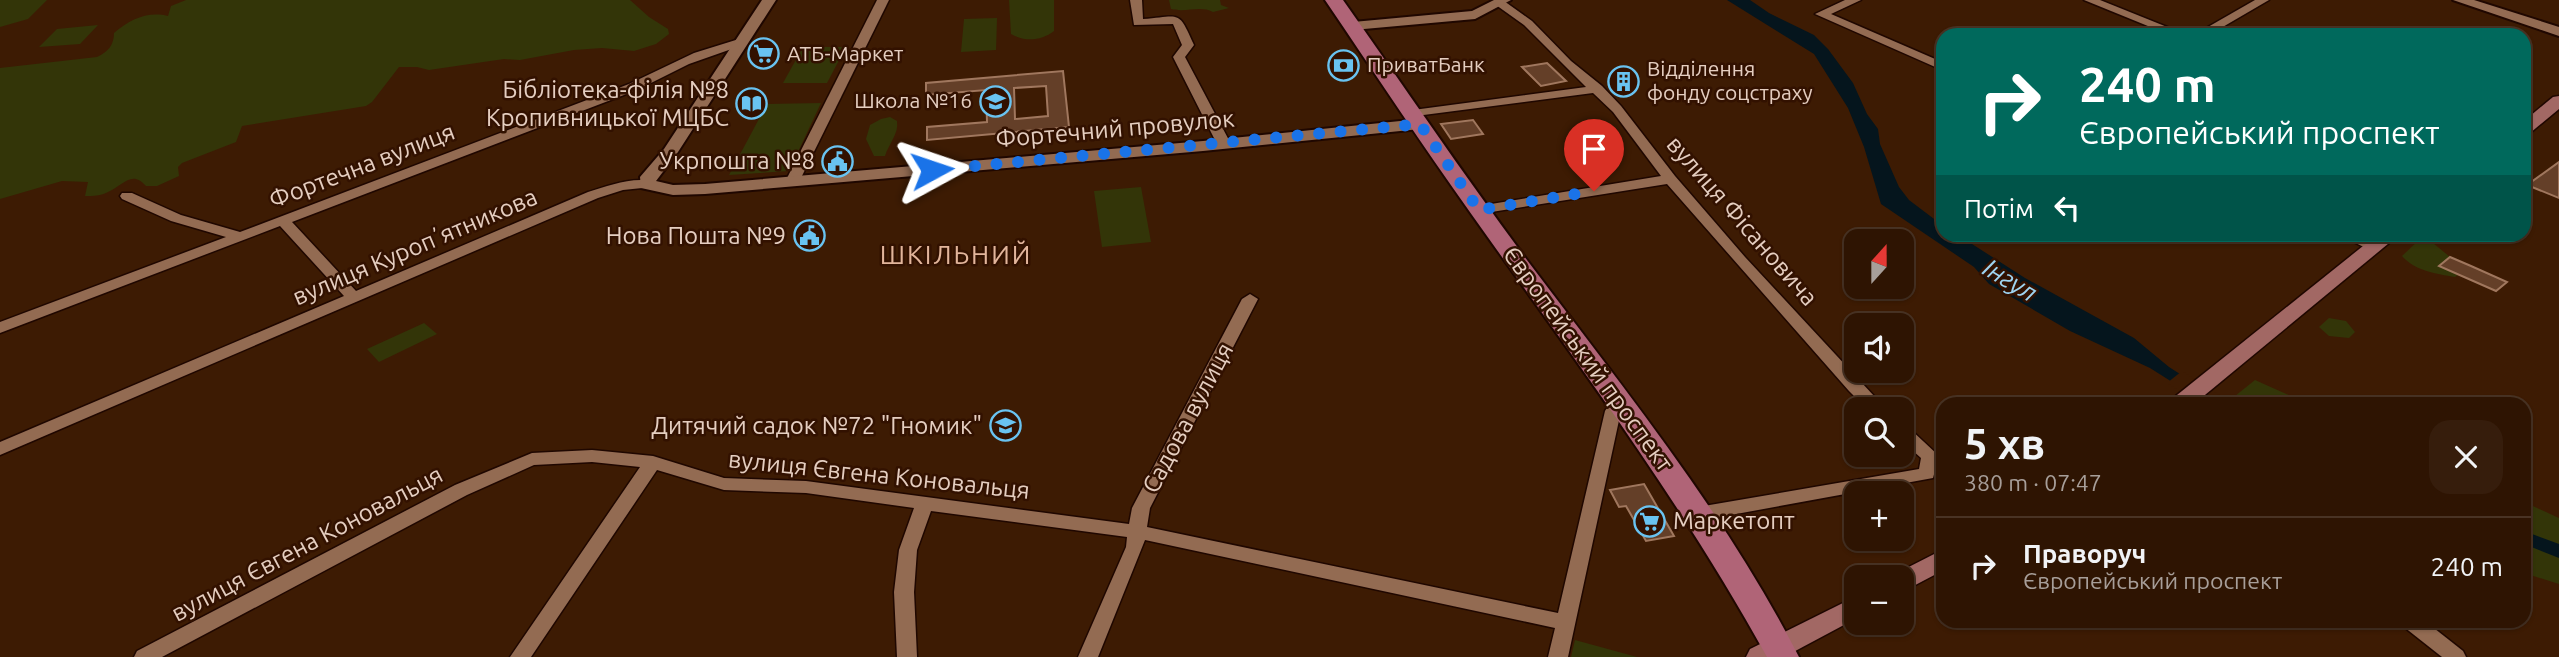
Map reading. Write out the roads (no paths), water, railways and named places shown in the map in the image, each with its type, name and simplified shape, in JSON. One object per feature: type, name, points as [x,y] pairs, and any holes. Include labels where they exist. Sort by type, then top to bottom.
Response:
[{"type":"main road","name":"Європейський проспект","points":[[1334,0],[1479,210],[1620,400],[1698,514],[1774,654]]},
{"type":"main road","points":[[2531,123],[2559,101]]},
{"type":"main road","points":[[2189,397],[2382,242]]},
{"type":"main road","points":[[1914,575],[1936,562]]},
{"type":"main road","points":[[1774,654],[1844,614]]},
{"type":"street","points":[[647,184],[648,177],[670,152],[769,0]]},
{"type":"street","points":[[792,182],[883,0]]},
{"type":"street","points":[[1136,0],[1138,23],[1177,20],[1188,45],[1179,57],[1224,144]]},
{"type":"street","points":[[1854,0],[1821,14],[1936,63]]},
{"type":"street","points":[[2090,0],[2163,28]]},
{"type":"street","points":[[2213,28],[2263,0]]},
{"type":"street","points":[[2460,0],[2559,32]]},
{"type":"street","points":[[1353,26],[1475,15],[1502,2]]},
{"type":"street","name":"вулиця Фісановича","points":[[1502,2],[1528,23],[1617,109],[1670,180],[1865,397]]},
{"type":"street","name":"Фортечна вулиця","points":[[0,328],[240,236],[284,222],[633,86],[670,66],[717,48],[739,43]]},
{"type":"street","name":"Фортечний провулок","points":[[647,184],[673,190],[792,182],[1224,144],[1417,119],[1598,89]]},
{"type":"street","points":[[1479,210],[1670,180]]},
{"type":"street","name":"вулиця Куропʼятникова","points":[[0,449],[593,195],[622,186],[647,184]]},
{"type":"street","points":[[127,196],[176,218],[240,236]]},
{"type":"street","points":[[284,222],[354,298]]},
{"type":"street","name":"Садова вулиця","points":[[1088,657],[1139,531],[1141,508],[1250,299]]},
{"type":"street","points":[[1558,657],[1613,411],[1620,400]]},
{"type":"street","points":[[1698,514],[1927,474],[1930,456],[1914,442]]},
{"type":"street","name":"вулиця Євгена Коновальця","points":[[144,657],[461,490],[532,458],[592,456],[653,462],[724,484],[806,487],[1139,531],[1565,622]]},
{"type":"street","points":[[520,656],[653,462]]},
{"type":"street","points":[[906,657],[904,592],[908,550],[925,502]]},
{"type":"street","points":[[2420,628],[2456,657]]},
{"type":"water","points":[[1727,0],[1750,0],[1769,13],[1814,35],[1828,49],[1853,83],[1867,114],[1878,129],[1880,144],[1899,187],[1909,200],[1936,220],[1936,241],[1881,204],[1864,147],[1848,108],[1814,54]]},
{"type":"water","name":"Інгул","points":[[1937,242],[1969,242],[2025,278],[2134,338],[2169,367],[2216,397],[2196,397],[2150,368],[2070,331],[1989,284],[1974,267]]},
{"type":"water","points":[[2531,534],[2559,544],[2559,558],[2531,547]]},
{"type":"place","name":"АТБ-Маркет","points":[[764,54]]},
{"type":"place","name":"ПриватБанк","points":[[1344,65]]},
{"type":"place","name":"Відділення фонду соцстраху","points":[[1624,81]]},
{"type":"place","name":"Школа №16","points":[[995,101]]},
{"type":"place","name":"Бібліотека-філія №8 Кропивницької МЦБС","points":[[752,104]]},
{"type":"place","name":"Укрпошта №8","points":[[838,161]]},
{"type":"place","name":"Нова Пошта №9","points":[[809,236]]},
{"type":"place","name":"Дитячий садок №72 \"Гномик\"","points":[[1005,426]]},
{"type":"place","name":"Маркетопт","points":[[1650,521]]},
{"type":"district","name":"ШКІЛЬНИЙ","points":[[956,255]]}]
